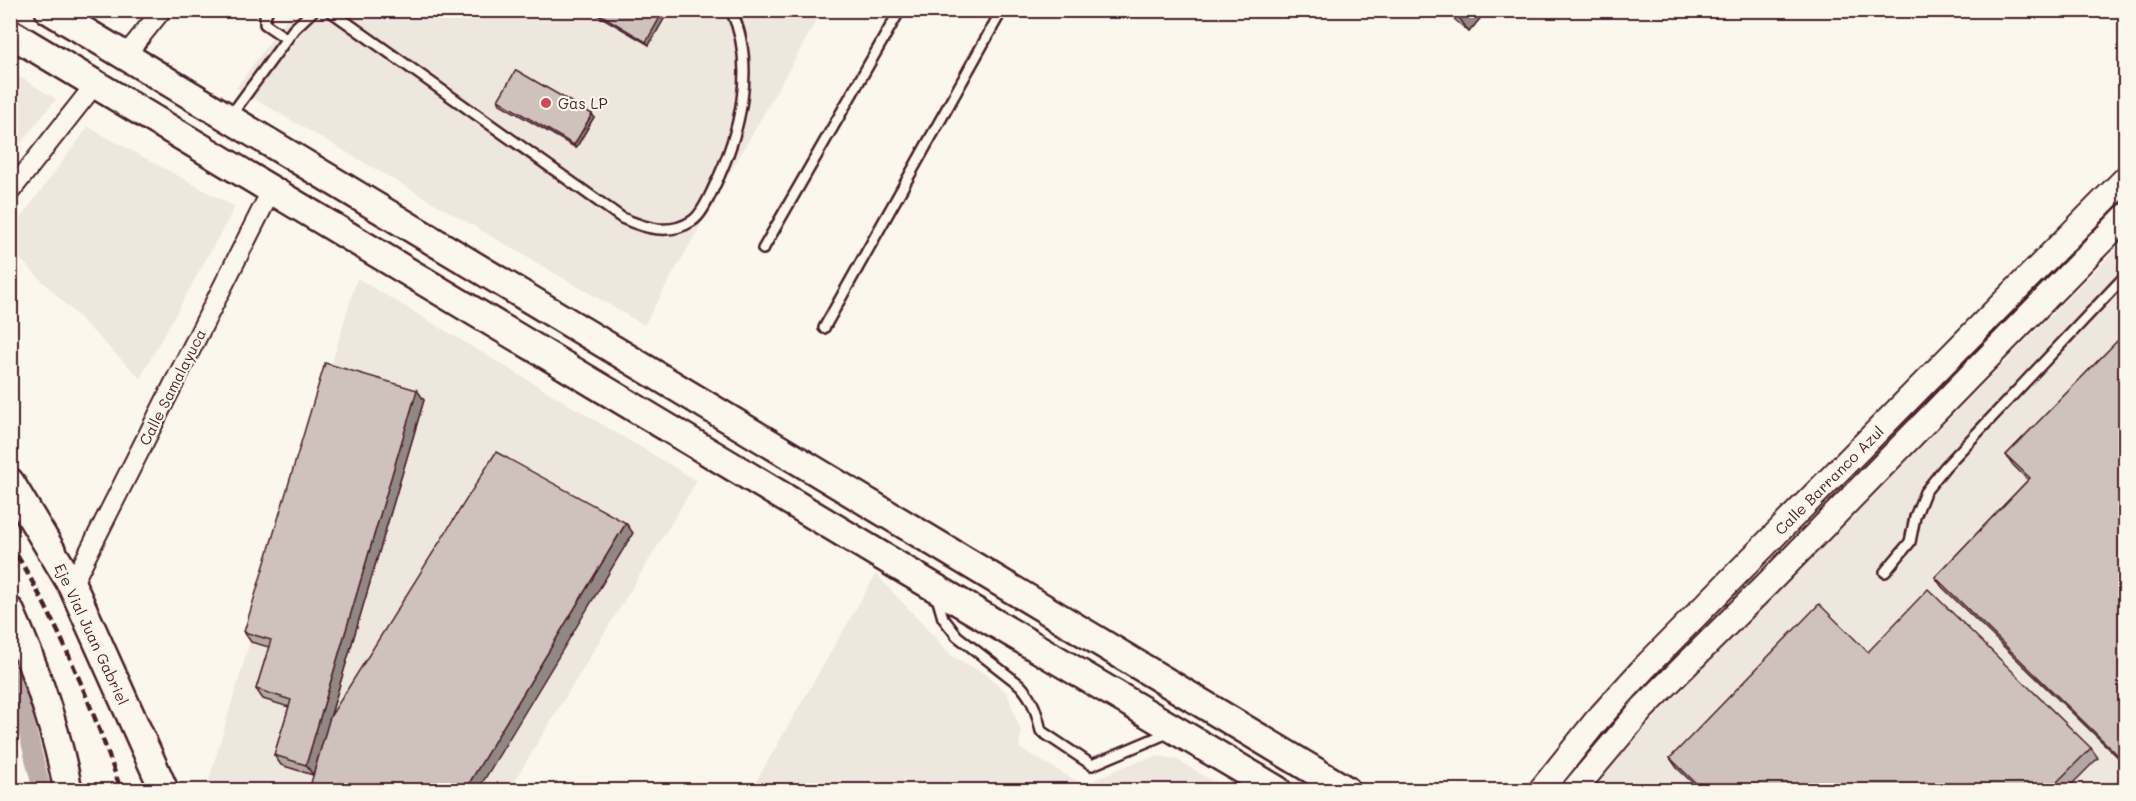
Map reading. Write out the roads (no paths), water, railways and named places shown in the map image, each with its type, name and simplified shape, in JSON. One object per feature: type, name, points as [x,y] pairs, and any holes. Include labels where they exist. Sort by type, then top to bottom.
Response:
[{"type":"main road","points":[[49,10],[452,255],[1346,790]]},
{"type":"main road","points":[[10,33],[935,588],[1277,790]]},
{"type":"main road","name":"Calle Barranco Azul","points":[[1541,790],[1597,720],[1645,667],[2126,178]]},
{"type":"main road","name":"Calle Barranco Azul","points":[[1574,790],[1642,709],[2126,216]]},
{"type":"main road","points":[[434,286],[452,255]]},
{"type":"main road","name":"Eje Vial Juan Gabriel","points":[[10,482],[72,585],[164,790]]},
{"type":"main road","points":[[10,611],[42,690],[68,790]]},
{"type":"street","points":[[125,56],[162,10]]},
{"type":"street","points":[[10,192],[96,83]]},
{"type":"street","name":"Calle Samalayuca","points":[[72,585],[272,189]]},
{"type":"lane","points":[[268,10],[265,16],[266,24],[287,39]]},
{"type":"lane","points":[[228,120],[287,39],[314,10]]},
{"type":"lane","points":[[329,10],[622,218],[646,228],[664,230],[694,220],[708,201],[728,158],[736,133],[742,101],[742,60],[740,29],[730,10]]},
{"type":"lane","points":[[763,249],[900,10]]},
{"type":"lane","points":[[824,328],[1002,10]]},
{"type":"lane","points":[[1885,572],[1910,542],[1915,517],[1925,492],[1945,467],[2126,275]]},
{"type":"lane","points":[[935,588],[939,606],[949,628],[1020,685],[1033,703],[1041,731],[1092,765],[1175,730]]},
{"type":"waterway","points":[[10,676],[18,694],[42,790]]},
{"type":"railway","points":[[10,544],[44,603],[73,664],[121,790]]},
{"type":"place","name":"Gas LP","points":[[546,103]]}]
